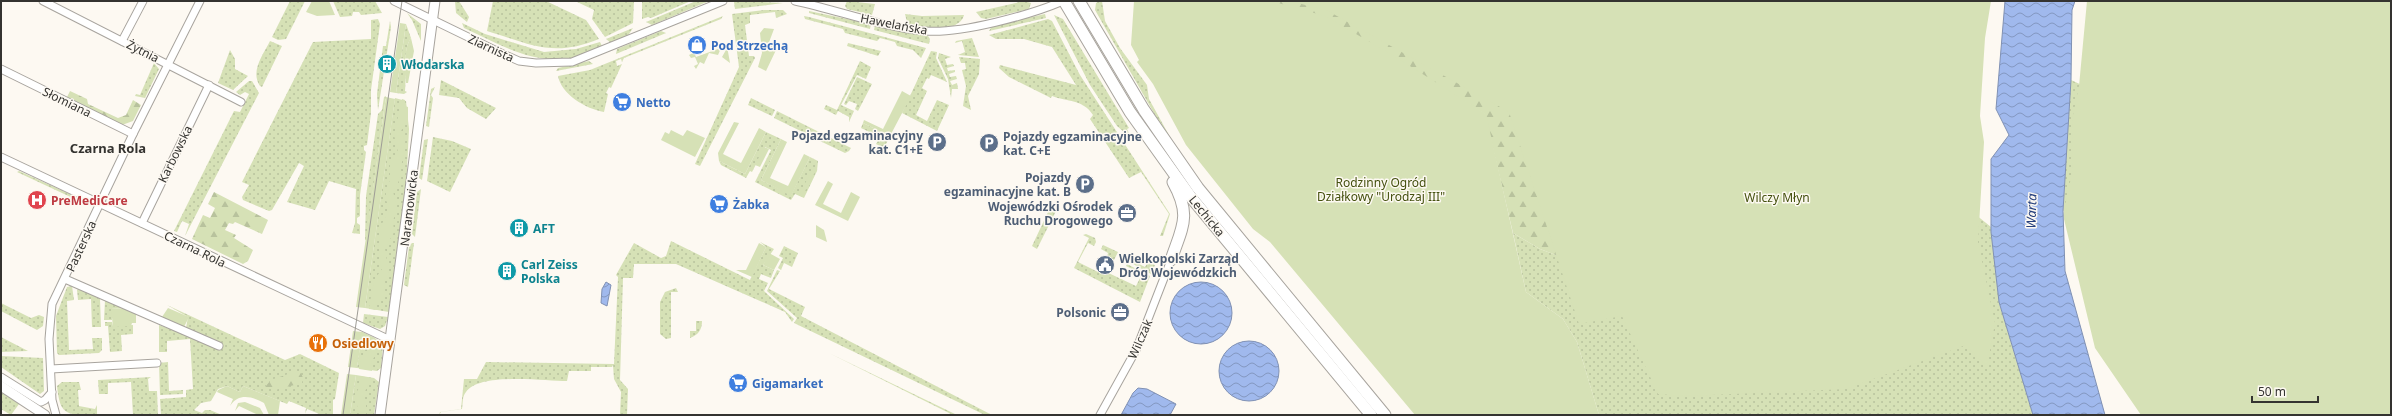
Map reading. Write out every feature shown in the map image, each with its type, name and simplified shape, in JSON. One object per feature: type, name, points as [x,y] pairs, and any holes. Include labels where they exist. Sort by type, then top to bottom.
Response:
[{"type":"main road","name":"Lechicka","points":[[1064,1],[1100,65],[1150,142],[1205,214],[1371,415]]},
{"type":"main road","name":"Lechicka","points":[[1079,1],[1129,88],[1194,181],[1385,415]]},
{"type":"main road","points":[[1150,142],[1184,206],[1184,224],[1171,260]]},
{"type":"street","name":"Żytnia","points":[[44,1],[241,102]]},
{"type":"street","points":[[122,41],[143,1]]},
{"type":"street","name":"Pasterska","points":[[56,415],[52,392],[49,339],[52,304],[133,134],[200,1]]},
{"type":"street","points":[[394,1],[432,20]]},
{"type":"street","name":"Naramowicka","points":[[380,415],[435,1]]},
{"type":"street","name":"Ziarnista","points":[[432,20],[519,60],[553,64],[572,62],[591,56],[723,1]]},
{"type":"street","name":"Hawelańska","points":[[795,1],[906,28],[937,32],[974,27],[1047,8],[1064,1]]},
{"type":"street","name":"Słomiana","points":[[1,69],[133,134]]},
{"type":"street","name":"Karbowska","points":[[142,223],[209,85]]},
{"type":"street","name":"Czarna Rola","points":[[1,157],[390,340]]},
{"type":"street","name":"Wilczak","points":[[1100,415],[1136,350],[1171,260]]},
{"type":"street","points":[[65,279],[219,346]]},
{"type":"street","points":[[51,369],[157,363]]},
{"type":"street","points":[[1,377],[35,400],[45,400],[52,392]]},
{"type":"street","points":[[1,386],[45,415]]},
{"type":"green space","points":[[290,1],[305,1],[286,39],[278,40],[272,37]]},
{"type":"green space","points":[[312,1],[329,1],[335,15],[317,16],[306,12]]},
{"type":"green space","points":[[333,1],[375,1],[382,13],[361,15],[359,12],[353,12],[352,16],[340,17]]},
{"type":"green space","points":[[455,1],[459,1],[469,17],[467,22],[456,13]]},
{"type":"green space","points":[[493,1],[546,1],[586,20],[599,39],[583,45],[568,48],[555,48],[529,44],[487,31]]},
{"type":"green space","points":[[575,1],[634,1],[633,23],[605,37],[592,19],[594,10]]},
{"type":"green space","points":[[642,1],[691,1],[651,18],[648,17],[642,19]]},
{"type":"green space","points":[[696,1],[709,1],[652,25],[646,22]]},
{"type":"green space","points":[[744,1],[783,3],[735,9],[734,2]]},
{"type":"green space","points":[[847,1],[875,4],[872,15],[847,9],[845,6]]},
{"type":"green space","points":[[1024,1],[1031,3],[1029,9],[986,19],[981,18],[976,12]]},
{"type":"green space","points":[[1102,1],[1105,21],[1120,48],[1147,85],[1149,99],[1175,146],[1155,115],[1095,10],[1096,3]]},
{"type":"green space","name":"Rodzinny Ogród Działkowy \"Urodzaj III\"","points":[[1134,1],[1271,1],[1325,16],[1394,56],[1486,114],[1526,292],[1563,319],[1577,342],[1599,415],[1415,415],[1270,242],[1253,229],[1186,145],[1153,84],[1137,62],[1139,60],[1131,45]]},
{"type":"green space","points":[[1271,1],[1520,1],[1561,257],[1540,249],[1513,233],[1485,114],[1368,42]]},
{"type":"green space","name":"Wilczy Młyn","points":[[1290,1],[1991,1],[1985,38],[1980,116],[1984,142],[1978,242],[1995,323],[1987,367],[1966,345],[1846,389],[1687,396],[1658,394],[1622,316],[1579,324],[1509,112],[1328,11]]},
{"type":"green space","points":[[2087,1],[2391,1],[2391,415],[2141,415],[2095,348],[2063,215],[2072,173],[2073,115],[2079,86]]},
{"type":"green space","points":[[764,10],[783,10],[787,14],[776,18],[775,12],[750,15],[750,23],[745,25],[749,56],[754,56],[755,58],[700,166],[695,164],[739,67],[732,14]]},
{"type":"green space","points":[[809,11],[871,24],[870,29],[809,13]]},
{"type":"green space","points":[[407,13],[421,24],[421,41],[412,20]]},
{"type":"green space","points":[[905,14],[922,16],[964,15],[961,21],[955,25],[947,28],[928,29],[920,28],[907,22]]},
{"type":"green space","points":[[1045,14],[1046,18],[989,31],[992,26]]},
{"type":"green space","points":[[1054,15],[1063,19],[1129,128],[1127,129],[1132,139],[1117,126],[1090,85]]},
{"type":"green space","points":[[723,16],[721,19],[624,58],[622,62],[621,59],[616,61],[617,66],[622,64],[611,88],[609,87],[606,93],[608,94],[604,112],[590,108],[575,100],[560,83],[558,76],[590,70]]},
{"type":"green space","points":[[804,16],[926,48],[921,58],[913,50],[897,46],[895,42],[880,38],[877,41],[845,33],[843,29],[805,19]]},
{"type":"green space","points":[[378,19],[380,24],[371,90],[371,113],[367,145],[364,146],[364,150],[366,152],[360,195],[360,216],[357,218],[357,223],[360,225],[360,234],[352,233],[355,223],[356,189],[329,181],[315,210],[287,202],[304,166],[299,163],[272,210],[269,211],[243,200],[242,197],[249,185],[242,182],[313,42],[371,39],[371,20]]},
{"type":"green space","points":[[1048,19],[1052,21],[1080,75],[1170,214],[1163,236],[1160,236],[1169,214],[1141,172],[1129,178],[1090,119],[1093,115],[1089,110],[1074,102],[1052,96],[1051,98],[1009,77],[999,68],[1000,65],[1076,85],[1052,47],[1024,39],[996,39],[989,35]]},
{"type":"green space","points":[[390,21],[391,27],[378,110],[377,94],[383,46],[386,46]]},
{"type":"green space","points":[[400,23],[406,24],[396,93],[390,92]]},
{"type":"green space","points":[[462,23],[485,34],[544,52],[576,49],[600,42],[602,46],[574,57],[556,59],[528,56],[502,46],[464,28]]},
{"type":"green space","points":[[406,24],[411,38],[408,43],[406,56],[405,91],[407,92],[404,94],[396,93]]},
{"type":"green space","points":[[875,25],[928,36],[930,39],[929,44],[874,30]]},
{"type":"green space","points":[[633,28],[627,37],[611,43],[606,39]]},
{"type":"green space","points":[[764,28],[774,29],[768,45],[777,48],[766,71],[758,67],[762,53],[760,33]]},
{"type":"green space","points":[[661,31],[666,33],[616,54],[617,49]]},
{"type":"green space","points":[[411,38],[414,51],[408,83],[406,83],[406,53]]},
{"type":"green space","points":[[972,38],[979,57],[958,55],[965,52],[962,41],[955,43],[956,41]]},
{"type":"green space","points":[[270,41],[282,46],[262,87],[257,80],[257,69],[261,57]]},
{"type":"green space","points":[[848,43],[881,51],[878,56],[847,46]]},
{"type":"green space","points":[[691,45],[696,57],[726,46],[727,46],[730,63],[722,57],[726,50],[721,48],[718,55],[709,53],[704,64],[700,62],[696,69],[694,66],[698,64],[695,57],[691,58],[689,55],[693,53]]},
{"type":"green space","points":[[230,50],[235,59],[235,69],[248,76],[233,90],[218,83]]},
{"type":"green space","points":[[931,51],[937,52],[936,58],[947,82],[931,75],[929,79],[927,78],[922,88],[927,91],[916,115],[927,121],[937,100],[949,105],[937,131],[902,113]]},
{"type":"green space","points":[[939,53],[951,57],[945,59],[947,65],[953,64],[954,66],[947,68],[948,71],[955,70],[955,72],[949,74],[950,77],[956,76],[957,79],[950,81],[952,85],[957,83],[958,89],[952,89],[951,98],[948,79],[938,58]]},
{"type":"green space","points":[[959,57],[980,59],[979,74],[968,96],[971,110],[963,106],[966,86],[962,70],[966,69],[965,63],[961,63]]},
{"type":"green space","points":[[589,61],[593,64],[556,71],[558,68]]},
{"type":"green space","points":[[860,61],[871,67],[866,79],[857,75],[841,105],[854,111],[849,122],[849,117],[838,111],[836,115],[824,109],[826,105],[837,110]]},
{"type":"green space","points":[[154,63],[159,69],[145,98],[135,96],[136,94],[140,95]]},
{"type":"green space","points":[[857,77],[872,84],[858,111],[855,109],[857,104],[849,101],[846,105],[844,104]]},
{"type":"green space","points":[[441,80],[496,108],[486,119],[467,108],[459,98],[439,95]]},
{"type":"green space","points":[[2071,80],[2097,92],[2094,204],[2063,211]]},
{"type":"green space","points":[[249,81],[252,81],[259,93],[185,236],[189,224],[182,221],[177,232],[174,231],[234,111],[240,112],[249,94],[245,92],[240,95],[236,92]]},
{"type":"green space","points":[[435,87],[431,95],[433,98],[429,127],[426,126],[431,89]]},
{"type":"green space","points":[[70,91],[87,99],[88,104],[118,118],[126,115],[133,100],[141,105],[133,121],[122,125],[67,97]]},
{"type":"green space","points":[[902,91],[911,96],[890,136],[863,123],[864,120],[883,129]]},
{"type":"green space","points":[[386,96],[365,240],[366,196],[378,114],[382,110],[384,97]]},
{"type":"green space","points":[[386,97],[395,99],[365,308],[356,307]]},
{"type":"green space","points":[[395,98],[406,101],[409,129],[406,190],[389,312],[365,308]]},
{"type":"green space","points":[[751,98],[775,110],[772,116],[748,105]]},
{"type":"green space","points":[[402,99],[405,100],[405,106],[408,107],[408,119],[401,131],[404,139],[404,150],[399,179],[393,191],[397,209],[393,221],[394,232],[385,249],[389,273],[384,280],[385,292],[376,306],[377,310],[369,309],[374,280],[382,269],[379,255],[379,238],[380,230],[386,216],[390,211],[386,200],[386,189],[390,180],[390,163],[398,152],[394,135]]},
{"type":"green space","points":[[777,111],[821,133],[817,139],[774,118]]},
{"type":"green space","points":[[734,122],[739,123],[723,154],[741,163],[759,128],[766,132],[745,174],[719,161],[718,153]]},
{"type":"green space","points":[[863,123],[890,136],[884,148],[876,144],[880,137],[861,128]]},
{"type":"green space","points":[[671,130],[683,136],[687,130],[705,138],[695,157],[661,140],[665,132],[669,134]]},
{"type":"green space","points":[[766,132],[781,139],[761,180],[791,195],[810,157],[818,161],[817,171],[804,198],[795,194],[791,200],[755,182],[771,150],[765,147],[752,172],[750,171],[746,178],[721,165],[719,161],[745,174]]},
{"type":"green space","points":[[823,134],[851,148],[845,153],[820,141]]},
{"type":"green space","points":[[433,137],[452,141],[471,149],[450,192],[427,181]]},
{"type":"green space","points":[[428,139],[422,180],[419,178],[424,140]]},
{"type":"green space","points":[[781,139],[787,142],[770,178],[788,186],[804,154],[810,157],[791,196],[761,180]]},
{"type":"green space","points":[[764,147],[769,149],[760,167],[755,165]]},
{"type":"green space","points":[[812,170],[815,172],[802,197],[799,195]]},
{"type":"green space","points":[[19,171],[83,200],[77,200],[17,172]]},
{"type":"green space","points":[[828,181],[833,184],[823,204],[841,213],[851,192],[860,197],[848,221],[815,205]]},
{"type":"green space","points":[[421,189],[415,237],[412,234],[417,192]]},
{"type":"green space","points":[[214,192],[268,220],[262,234],[235,222],[233,224],[229,223],[225,230],[236,235],[234,238],[253,250],[248,261],[243,264],[192,239],[203,215],[210,218],[215,208],[208,204]]},
{"type":"green space","points":[[1965,206],[1991,227],[1999,302],[2033,415],[1599,415],[1577,342],[1563,319],[1526,292],[1513,233],[1540,249],[1561,257]]},
{"type":"green space","points":[[1057,209],[1037,249],[1032,246],[1049,210]]},
{"type":"green space","points":[[816,225],[824,230],[827,242],[816,237]]},
{"type":"green space","points":[[1086,234],[1095,238],[1096,242],[1094,246],[1088,243],[1078,262],[1098,272],[1100,269],[1136,286],[1142,274],[1126,266],[1127,264],[1150,276],[1140,302],[1074,268],[1089,238],[1083,235]]},
{"type":"green space","points":[[671,241],[750,280],[766,247],[760,242],[774,249],[763,265],[774,270],[771,278],[761,274],[759,279],[768,283],[764,291],[794,319],[792,322],[785,312],[676,264],[634,264],[633,278],[623,278],[620,380],[628,389],[627,415],[620,415],[621,392],[614,379],[613,365],[612,367],[591,367],[591,371],[569,371],[567,381],[514,379],[485,382],[473,386],[466,392],[463,398],[462,409],[441,412],[439,415],[440,412],[461,409],[464,379],[477,379],[486,362],[614,364],[618,277],[616,275],[634,243],[661,258],[666,256]]},
{"type":"green space","points":[[414,243],[408,287],[404,285],[409,246]]},
{"type":"green space","points":[[759,243],[766,247],[752,277],[736,270],[746,270]]},
{"type":"green space","points":[[1103,245],[1118,252],[1114,260],[1107,257],[1108,253],[1101,249]]},
{"type":"green space","points":[[784,246],[798,253],[792,267],[784,263],[781,270],[778,268],[783,258],[779,256]]},
{"type":"green space","points":[[769,253],[780,259],[774,270],[763,265]]},
{"type":"green space","points":[[1133,261],[1145,267],[1148,262],[1155,265],[1151,274],[1133,264]]},
{"type":"green space","points":[[777,270],[780,271],[769,289],[805,307],[801,316],[992,415],[985,415],[794,323],[797,318],[767,291]]},
{"type":"green space","points":[[72,286],[74,300],[67,301],[69,350],[93,349],[92,338],[102,338],[102,350],[99,353],[59,355],[57,353],[56,316],[67,287]]},
{"type":"green space","points":[[79,288],[100,299],[101,327],[92,327],[91,299],[78,300],[77,290]]},
{"type":"green space","points":[[676,288],[678,292],[671,292],[671,338],[666,339],[660,334],[660,302],[665,292]]},
{"type":"green space","points":[[105,300],[125,309],[112,308],[112,320],[104,320]]},
{"type":"green space","points":[[1,303],[31,318],[39,315],[44,317],[43,326],[37,330],[1,311]]},
{"type":"green space","points":[[167,305],[285,360],[300,354],[339,373],[335,399],[333,400],[333,415],[322,415],[307,409],[305,414],[306,408],[289,401],[287,404],[243,386],[240,392],[227,386],[218,389],[211,401],[201,403],[194,410],[202,413],[205,410],[210,410],[222,415],[161,415],[160,399],[186,397],[186,390],[193,389],[190,339],[167,341],[167,352],[159,352],[159,325],[222,349],[219,342],[186,328],[188,317]]},
{"type":"green space","points":[[111,308],[125,309],[136,314],[136,323],[132,323],[131,326],[113,327]]},
{"type":"green space","points":[[168,308],[189,317],[184,327],[162,317]]},
{"type":"green space","points":[[364,314],[388,317],[385,326],[380,329],[363,323]]},
{"type":"green space","points":[[696,321],[702,321],[700,330],[697,334],[690,338],[690,331],[696,331]]},
{"type":"green space","points":[[105,322],[112,322],[113,326],[133,325],[133,334],[121,335],[122,351],[110,352],[108,326],[105,326]]},
{"type":"green space","points":[[353,331],[362,332],[375,338],[377,353],[371,362],[372,371],[359,369],[361,360],[369,350],[362,335],[357,368],[348,367]]},
{"type":"green space","points":[[362,332],[378,340],[383,346],[381,368],[377,371],[357,368]]},
{"type":"green space","points":[[1,337],[28,351],[1,352]]},
{"type":"green space","points":[[829,353],[957,415],[953,415]]},
{"type":"green space","points":[[1,356],[43,358],[44,391],[40,394],[1,367]]},
{"type":"green space","points":[[168,362],[169,391],[183,390],[183,394],[160,395],[159,363]]},
{"type":"green space","points":[[294,372],[301,373],[303,378],[302,383],[275,390],[265,387],[271,380]]},
{"type":"green space","points":[[347,374],[356,375],[350,415],[341,415]]},
{"type":"green space","points":[[356,375],[374,378],[379,382],[374,415],[350,415]]},
{"type":"green space","points":[[359,376],[372,378],[362,397],[366,404],[366,415],[359,415],[355,395],[360,386]]},
{"type":"green space","points":[[151,377],[148,379],[149,391],[157,391],[158,415],[133,415],[131,382],[108,383],[108,394],[99,394],[98,380]]},
{"type":"green space","points":[[62,382],[79,382],[81,390],[78,390],[79,406],[95,409],[97,405],[97,415],[78,415],[66,412],[60,403],[58,396],[57,386]]},
{"type":"green space","points":[[227,386],[240,392],[243,386],[280,401],[278,415],[269,415],[264,403],[246,397],[238,399],[230,406],[233,399],[217,392],[218,390]]},
{"type":"green space","points":[[1,392],[19,404],[11,415],[1,409]]},
{"type":"green space","points":[[245,402],[260,408],[264,415],[258,415],[239,406],[235,411],[238,403]]},
{"type":"water","name":"Warta","points":[[2005,1],[2075,1],[2072,10],[2071,80],[2063,211],[2065,271],[2105,415],[2033,415],[1999,302],[1991,232],[1991,159],[2009,135],[1996,109]]},
{"type":"water","points":[[606,282],[611,285],[607,306],[601,303],[602,289]]},
{"type":"water","points":[[1201,282],[1213,285],[1223,291],[1229,301],[1232,313],[1229,325],[1223,335],[1213,341],[1201,344],[1189,341],[1179,335],[1173,325],[1170,313],[1173,301],[1179,291],[1189,285]]},
{"type":"water","points":[[1243,341],[1255,341],[1266,346],[1274,354],[1279,365],[1277,383],[1266,396],[1255,401],[1243,401],[1232,396],[1224,388],[1219,377],[1219,365],[1224,354],[1232,346]]},
{"type":"water","points":[[1138,388],[1147,389],[1176,404],[1170,415],[1121,415],[1133,393]]},
{"type":"tram line","points":[[343,415],[402,1]]},
{"type":"place","name":"Pod Strzechą","points":[[697,45]]},
{"type":"place","name":"Włodarska","points":[[387,64]]},
{"type":"place","name":"Netto","points":[[622,102]]},
{"type":"place","name":"Pojazd egzaminacyjny kat. C1+E","points":[[937,142]]},
{"type":"place","name":"Pojazdy egzaminacyjne kat. C+E","points":[[989,143]]},
{"type":"place","name":"Pojazdy egzaminacyjne kat. B","points":[[1085,184]]},
{"type":"place","name":"PreMediCare","points":[[37,200]]},
{"type":"place","name":"Żabka","points":[[719,204]]},
{"type":"place","name":"Wojewódzki Ośrodek Ruchu Drogowego","points":[[1127,213]]},
{"type":"place","name":"AFT","points":[[519,228]]},
{"type":"place","name":"Wielkopolski Zarząd Dróg Wojewódzkich","points":[[1105,265]]},
{"type":"place","name":"Carl Zeiss Polska","points":[[507,271]]},
{"type":"place","name":"Polsonic","points":[[1120,312]]},
{"type":"place","name":"Osiedlowy","points":[[318,343]]},
{"type":"place","name":"Gigamarket","points":[[738,383]]},
{"type":"district","name":"Czarna Rola","points":[[108,148]]}]
